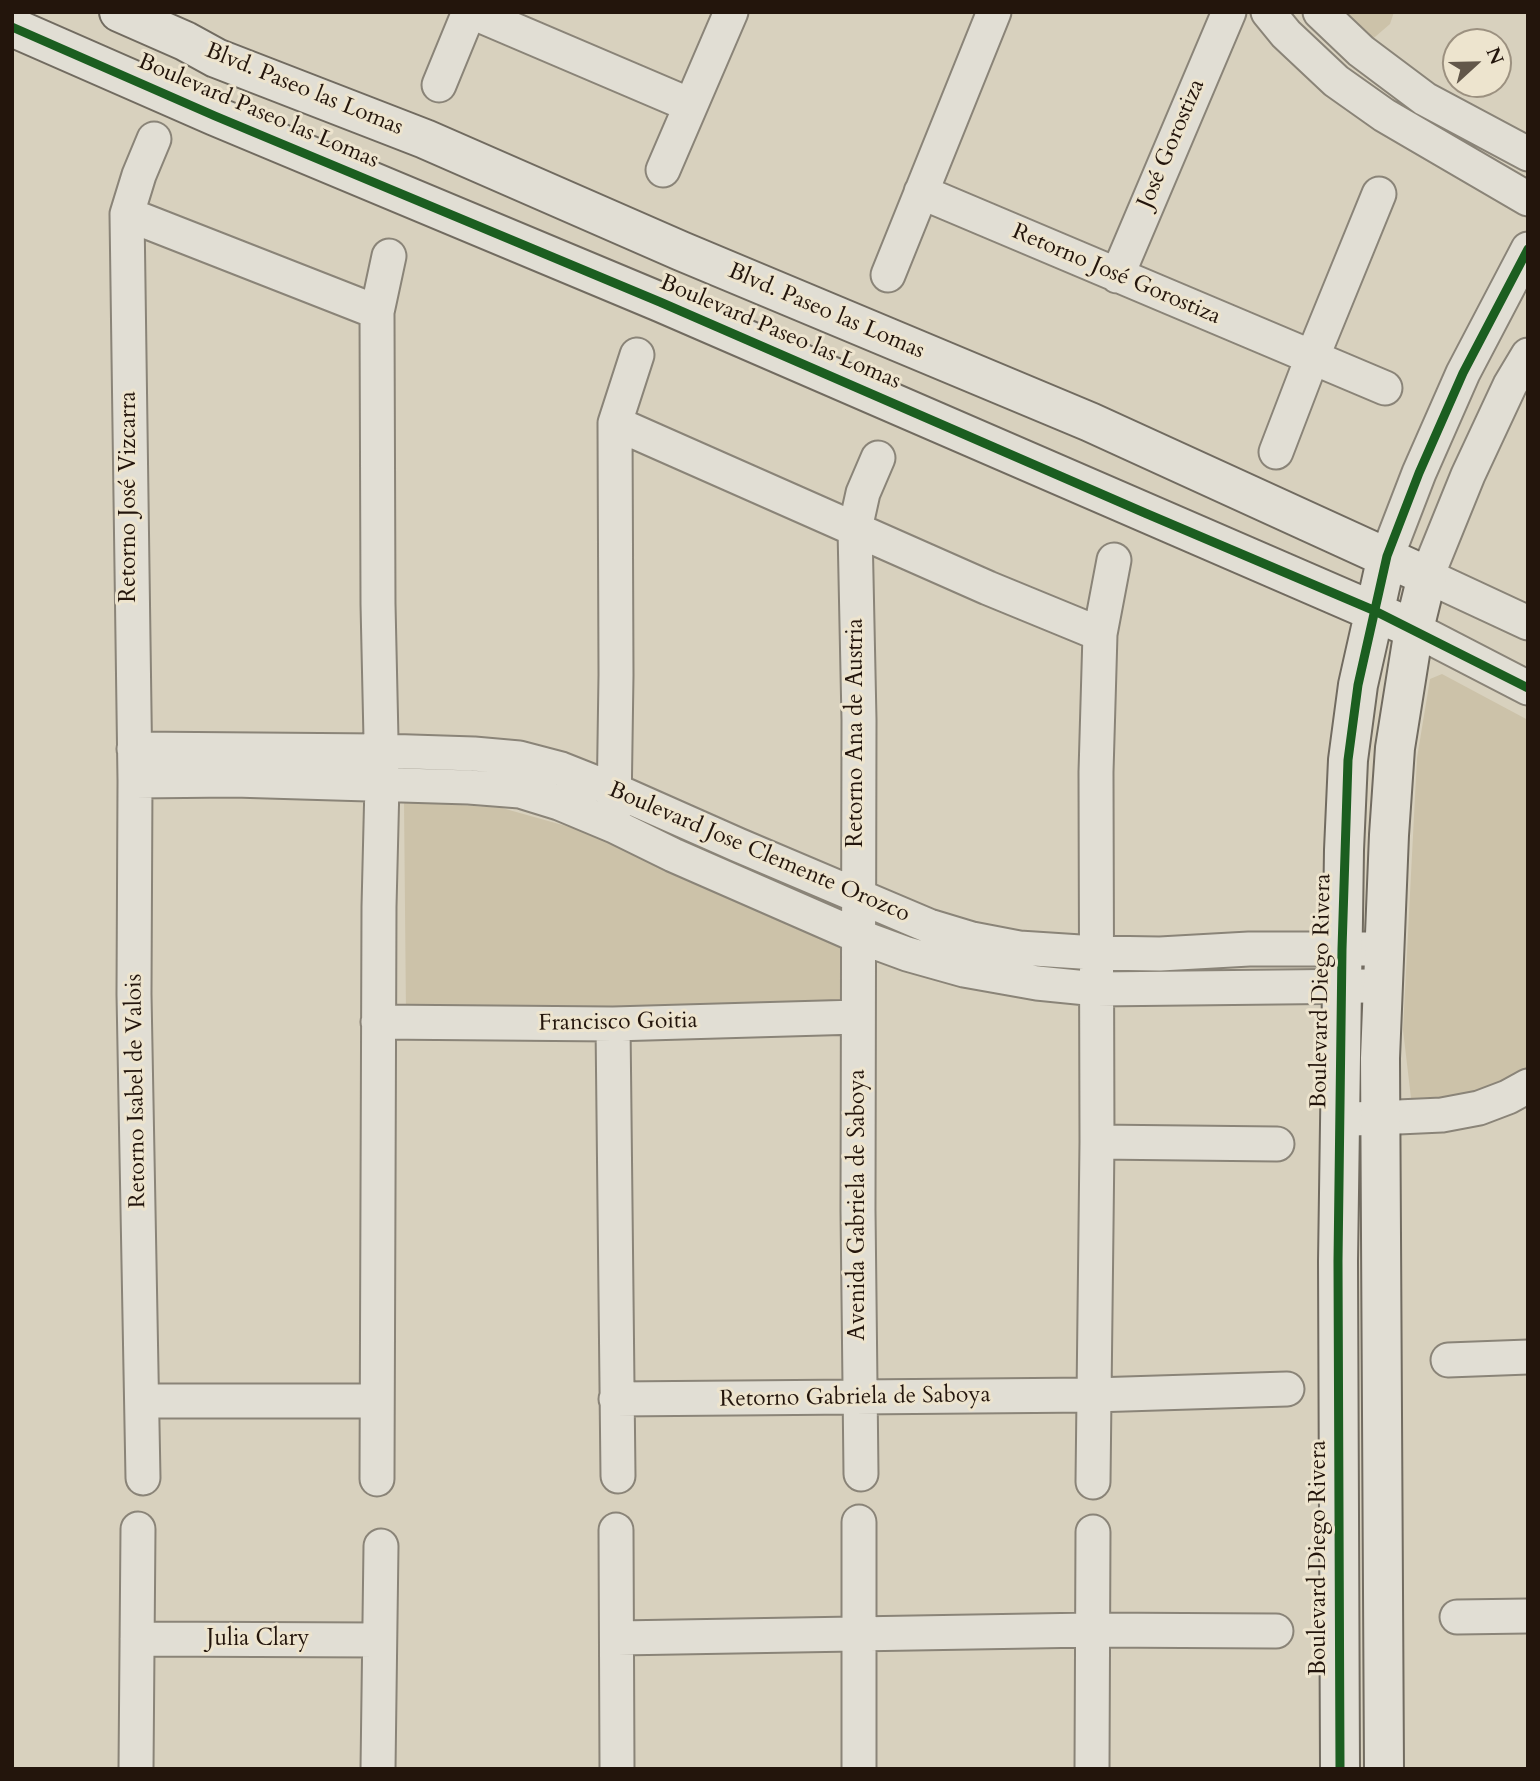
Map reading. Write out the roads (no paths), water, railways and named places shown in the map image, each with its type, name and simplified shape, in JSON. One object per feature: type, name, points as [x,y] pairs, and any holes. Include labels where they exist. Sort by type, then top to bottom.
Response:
[{"type":"street","name":"Blvd. Paseo las Lomas","points":[[118,12],[185,41],[216,58],[425,139],[681,251],[1090,422],[1528,623]]},
{"type":"street","points":[[439,85],[471,12],[690,105]]},
{"type":"street","points":[[663,170],[731,12]]},
{"type":"street","points":[[888,275],[995,12]]},
{"type":"street","name":"José Gorostiza","points":[[1117,276],[1229,12]]},
{"type":"street","points":[[1268,12],[1286,34],[1336,81],[1384,115],[1528,199]]},
{"type":"street","points":[[1320,12],[1361,51],[1425,99],[1528,154]]},
{"type":"street","name":"Boulevard Paseo las Lomas","points":[[12,27],[660,302],[1373,610],[1528,688]]},
{"type":"street","points":[[165,93],[185,41]]},
{"type":"street","points":[[1336,81],[1361,51]]},
{"type":"street","points":[[1439,147],[1457,116]]},
{"type":"street","name":"Retorno José Vizcarra","points":[[134,765],[127,214],[154,139]]},
{"type":"street","name":"Retorno José Gorostiza","points":[[921,192],[1385,388]]},
{"type":"street","points":[[1276,452],[1380,194]]},
{"type":"street","points":[[127,214],[377,312]]},
{"type":"street","name":"Boulevard Diego Rivera","points":[[1340,1769],[1339,1118],[1348,760],[1358,685],[1387,556],[1463,373],[1528,249]]},
{"type":"street","points":[[660,302],[681,251]]},
{"type":"street","points":[[377,1479],[378,1022],[382,784],[377,312],[389,256]]},
{"type":"street","points":[[614,826],[615,423],[637,355]]},
{"type":"street","points":[[1384,1769],[1380,1119],[1384,967],[1395,748],[1414,629],[1427,576],[1468,474],[1510,385],[1528,355]]},
{"type":"street","points":[[615,423],[988,588],[1100,634]]},
{"type":"street","name":"Retorno Ana de Austria","points":[[858,936],[859,720],[855,529],[863,493],[878,458]]},
{"type":"street","points":[[1093,1482],[1097,1142],[1096,772],[1100,634],[1114,560]]},
{"type":"street","name":"Boulevard Jose Clemente Orozco","points":[[134,765],[381,751],[519,758],[561,769],[614,790],[857,897],[929,926],[972,939],[1019,948],[1342,968]]},
{"type":"street","name":"Boulevard Jose Clemente Orozco","points":[[134,765],[234,780],[520,791],[559,803],[614,826],[673,855],[858,936],[964,970],[1037,983],[1097,989],[1342,968],[1384,967]]},
{"type":"street","name":"Retorno Isabel de Valois","points":[[134,765],[134,994],[143,1478]]},
{"type":"street","name":"Avenida Gabriela de Saboya","points":[[858,936],[861,1474]]},
{"type":"street","name":"Francisco Goitia","points":[[378,1022],[614,1024],[858,1017]]},
{"type":"street","points":[[614,1024],[618,1476]]},
{"type":"street","points":[[1339,1118],[1380,1119],[1442,1115],[1479,1108],[1528,1086]]},
{"type":"street","points":[[1097,1142],[1277,1144]]},
{"type":"street","points":[[1448,1360],[1528,1357]]},
{"type":"street","name":"Retorno Gabriela de Saboya","points":[[616,1399],[1093,1395],[1287,1389]]},
{"type":"street","points":[[143,1401],[376,1401]]},
{"type":"street","points":[[859,1522],[859,1769]]},
{"type":"street","points":[[136,1769],[138,1529]]},
{"type":"street","points":[[616,1530],[617,1769]]},
{"type":"street","points":[[1092,1769],[1093,1532]]},
{"type":"street","points":[[378,1769],[381,1546]]},
{"type":"street","points":[[1457,1617],[1528,1616]]},
{"type":"street","points":[[618,1638],[1091,1630],[1276,1631]]},
{"type":"street","name":"Julia Clary","points":[[138,1639],[378,1640]]},
{"type":"street","points":[[1338,1668],[1382,1668]]}]
